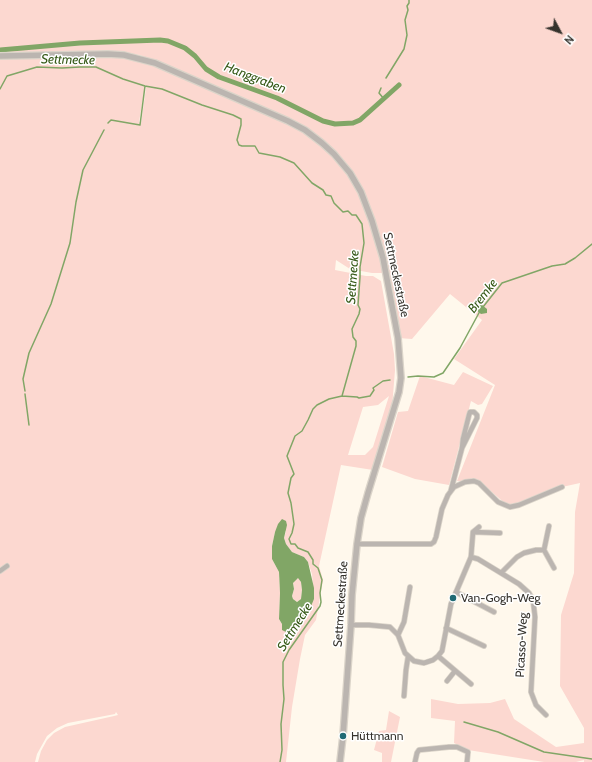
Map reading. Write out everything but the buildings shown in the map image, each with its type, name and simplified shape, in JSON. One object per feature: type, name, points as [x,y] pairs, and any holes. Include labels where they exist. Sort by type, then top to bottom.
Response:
[{"type":"street","name":"Settmeckestraße","points":[[3,56],[108,54],[124,55],[156,63],[298,126],[322,142],[346,167],[355,181],[364,200],[380,246],[398,338],[401,378],[400,392],[361,518],[352,595],[344,736],[340,762]]},
{"type":"street","points":[[357,544],[431,544],[434,542],[442,509],[450,491],[462,448],[477,418],[477,415],[474,412],[470,412],[462,440],[462,448]]},
{"type":"street","points":[[450,491],[462,483],[469,481],[477,482],[482,485],[498,502],[510,507],[519,505],[562,487]]},
{"type":"street","points":[[549,526],[544,550],[554,568]]},
{"type":"street","points":[[351,625],[385,626],[390,628],[398,635],[408,657],[414,661],[424,663],[433,660],[442,650],[451,604],[468,567],[471,557],[473,532],[478,527]]},
{"type":"street","points":[[473,532],[500,533]]},
{"type":"street","points":[[501,573],[521,555],[530,551],[544,550]]},
{"type":"street","name":"Picasso-Weg","points":[[471,557],[478,559],[523,587],[533,600],[535,616],[531,692],[536,705],[546,715]]},
{"type":"street","points":[[0,571],[7,566]]},
{"type":"street","points":[[398,635],[404,622],[410,587]]},
{"type":"street","points":[[456,592],[494,612]]},
{"type":"street","points":[[446,628],[484,646]]},
{"type":"street","points":[[438,656],[471,684]]},
{"type":"street","points":[[404,696],[408,657]]},
{"type":"street","points":[[447,681],[455,671]]},
{"type":"street","points":[[415,762],[417,752],[419,750],[449,747],[456,747],[468,752],[467,762]]},
{"type":"shaded area","points":[[0,0],[592,0],[592,762],[584,762],[584,760],[576,762],[544,762],[468,750],[454,743],[455,721],[431,718],[431,699],[458,704],[490,703],[505,699],[514,719],[556,747],[584,743],[584,728],[560,686],[561,615],[574,573],[575,512],[580,483],[562,487],[521,502],[507,505],[479,481],[457,481],[495,385],[454,359],[482,320],[450,294],[412,339],[398,338],[386,259],[368,201],[343,159],[326,143],[300,124],[181,71],[140,55],[118,52],[0,52]]},
{"type":"shaded area","points":[[117,56],[140,60],[178,74],[295,127],[320,144],[335,158],[355,186],[364,206],[376,242],[383,273],[372,273],[350,269],[336,260],[335,270],[373,276],[381,281],[394,354],[395,370],[391,420],[373,470],[341,465],[319,566],[323,580],[316,620],[305,635],[300,659],[292,707],[286,762],[38,762],[41,751],[47,740],[54,733],[65,727],[118,715],[116,712],[115,714],[68,723],[57,728],[47,736],[37,754],[35,762],[0,762],[0,58]],"holes":[[[145,87],[146,88],[141,123],[139,122]],[[389,396],[373,447],[365,455],[348,455],[363,407],[378,405]],[[286,531],[284,538],[286,544],[292,552],[304,557],[308,562],[312,574],[314,599],[282,624],[279,619],[279,572],[272,559],[272,546],[275,532]]]},
{"type":"shaded area","points":[[463,372],[493,386],[482,404],[478,405],[471,401],[449,485],[415,479],[382,467],[398,412],[408,411],[420,376],[454,385]]},
{"type":"shaded area","points":[[298,577],[301,582],[302,590],[301,599],[297,602],[292,596],[294,589],[293,583]]},
{"type":"shaded area","points":[[389,711],[400,717],[391,762],[382,762],[382,753],[374,750],[379,731],[386,730]]},
{"type":"water","points":[[476,305],[482,305],[487,309],[487,313],[481,314],[476,310]]},
{"type":"water","points":[[282,519],[286,521],[287,525],[284,538],[286,544],[292,552],[304,557],[308,562],[314,588],[314,599],[309,611],[294,633],[290,634],[282,630],[282,624],[279,619],[279,572],[272,559],[272,546],[278,524]],"holes":[[[298,578],[301,582],[301,599],[297,602],[292,596],[294,589],[293,583]]]},
{"type":"waterway","points":[[386,78],[404,49],[407,35],[405,20],[409,0]]},
{"type":"waterway","name":"Hanggraben","points":[[0,50],[80,43],[168,41],[185,48],[195,56],[206,69],[219,77],[277,98],[323,121],[335,124],[353,123],[360,120],[399,85]]},
{"type":"waterway","name":"Settmecke","points":[[0,89],[7,76],[37,67],[96,67],[123,79],[145,86],[162,89],[202,105],[233,115],[241,119],[237,140],[239,145],[255,146],[259,153],[280,157],[294,163],[312,183],[323,190],[326,195],[331,196],[334,203],[343,212],[348,211],[352,215],[356,215],[362,224],[364,243],[360,267],[358,305],[360,309],[352,329],[356,346],[342,396],[329,399],[317,405],[313,409],[302,431],[295,436],[287,456],[294,474],[291,478],[288,493],[294,524],[289,539],[291,544],[295,544],[298,548],[308,552],[313,560],[313,564],[318,568],[322,580],[320,606],[289,650],[283,662],[284,699],[281,724],[282,750],[280,762]]},
{"type":"waterway","points":[[108,123],[111,120],[140,125],[145,86]]},
{"type":"waterway","points":[[381,88],[379,93],[384,99]]},
{"type":"waterway","points":[[25,391],[23,379],[29,353],[51,304],[70,243],[76,202],[83,170],[104,130]]},
{"type":"waterway","name":"Bremke","points":[[483,307],[502,283],[552,266],[565,264],[592,244]]},
{"type":"waterway","name":"Bremke","points":[[408,377],[434,377],[443,373],[460,348],[480,311]]},
{"type":"waterway","name":"Bremke","points":[[342,396],[359,398],[370,396],[374,390],[373,388],[383,381],[390,380]]},
{"type":"waterway","points":[[25,394],[29,425]]},
{"type":"waterway","points":[[464,722],[498,732],[544,752],[592,759]]},
{"type":"place","name":"Van-Gogh-Weg","points":[[453,598]]},
{"type":"place","name":"Hüttmann","points":[[343,736]]}]
